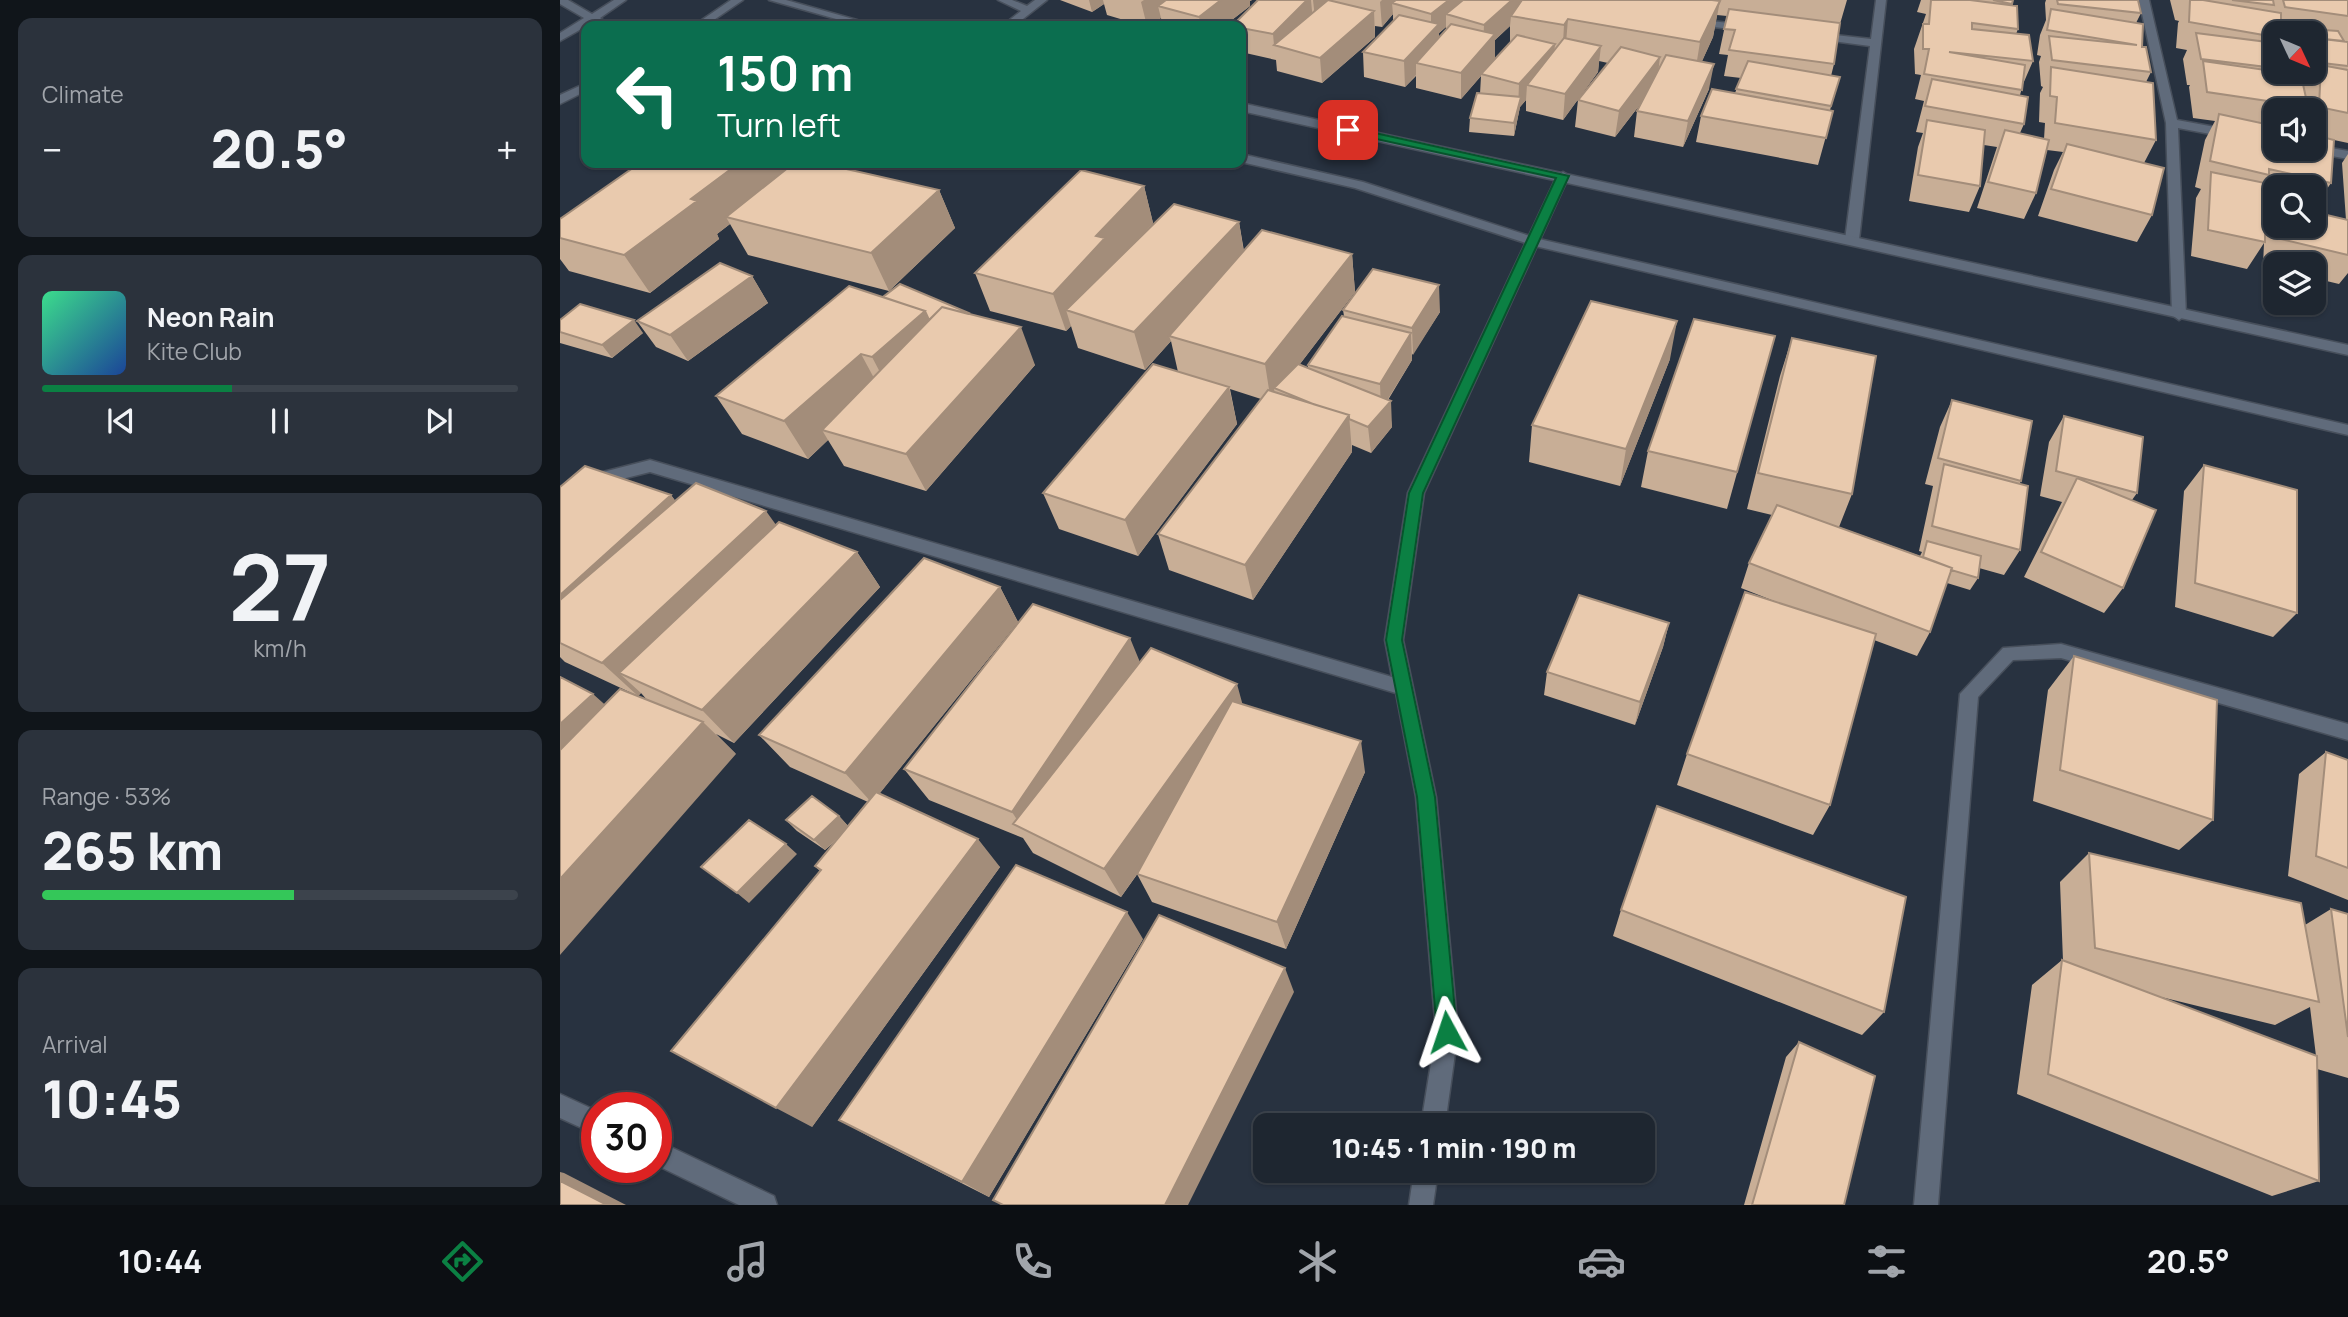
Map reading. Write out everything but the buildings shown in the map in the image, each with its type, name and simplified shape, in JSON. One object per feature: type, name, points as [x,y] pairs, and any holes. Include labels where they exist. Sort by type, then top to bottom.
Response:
[{"type":"street","points":[[560,0],[595,21]]},
{"type":"street","points":[[587,21],[621,0]]},
{"type":"street","points":[[706,21],[738,0]]},
{"type":"street","points":[[774,0],[854,21]]},
{"type":"street","points":[[1003,0],[1028,10]]},
{"type":"street","points":[[1014,21],[1042,0]]},
{"type":"street","points":[[1852,240],[1881,0]]},
{"type":"street","points":[[2144,0],[2172,124],[2179,315]]},
{"type":"street","points":[[1676,20],[1756,29]]},
{"type":"street","points":[[560,38],[581,25]]},
{"type":"street","points":[[1810,35],[1876,43]]},
{"type":"street","points":[[560,100],[581,89]]},
{"type":"street","points":[[1246,108],[2348,350]]},
{"type":"street","points":[[2172,124],[2263,140]]},
{"type":"street","points":[[2326,151],[2348,155]]},
{"type":"street","points":[[1246,159],[1359,186],[1535,242],[2348,430]]},
{"type":"street","points":[[1435,1113],[1447,1032],[1426,797],[1394,640],[1416,493],[1535,242],[1563,176]]},
{"type":"street","points":[[560,507],[609,476],[650,466],[1404,688]]},
{"type":"street","points":[[1926,1205],[1969,694],[2009,653],[2061,651],[2348,732]]},
{"type":"street","points":[[560,1106],[581,1116]]},
{"type":"street","points":[[672,1160],[765,1205]]},
{"type":"street","points":[[1421,1205],[1424,1183]]},
{"type":"route","points":[[1348,130],[1563,176],[1535,242],[1416,493],[1394,640],[1426,797],[1447,1032]]}]
